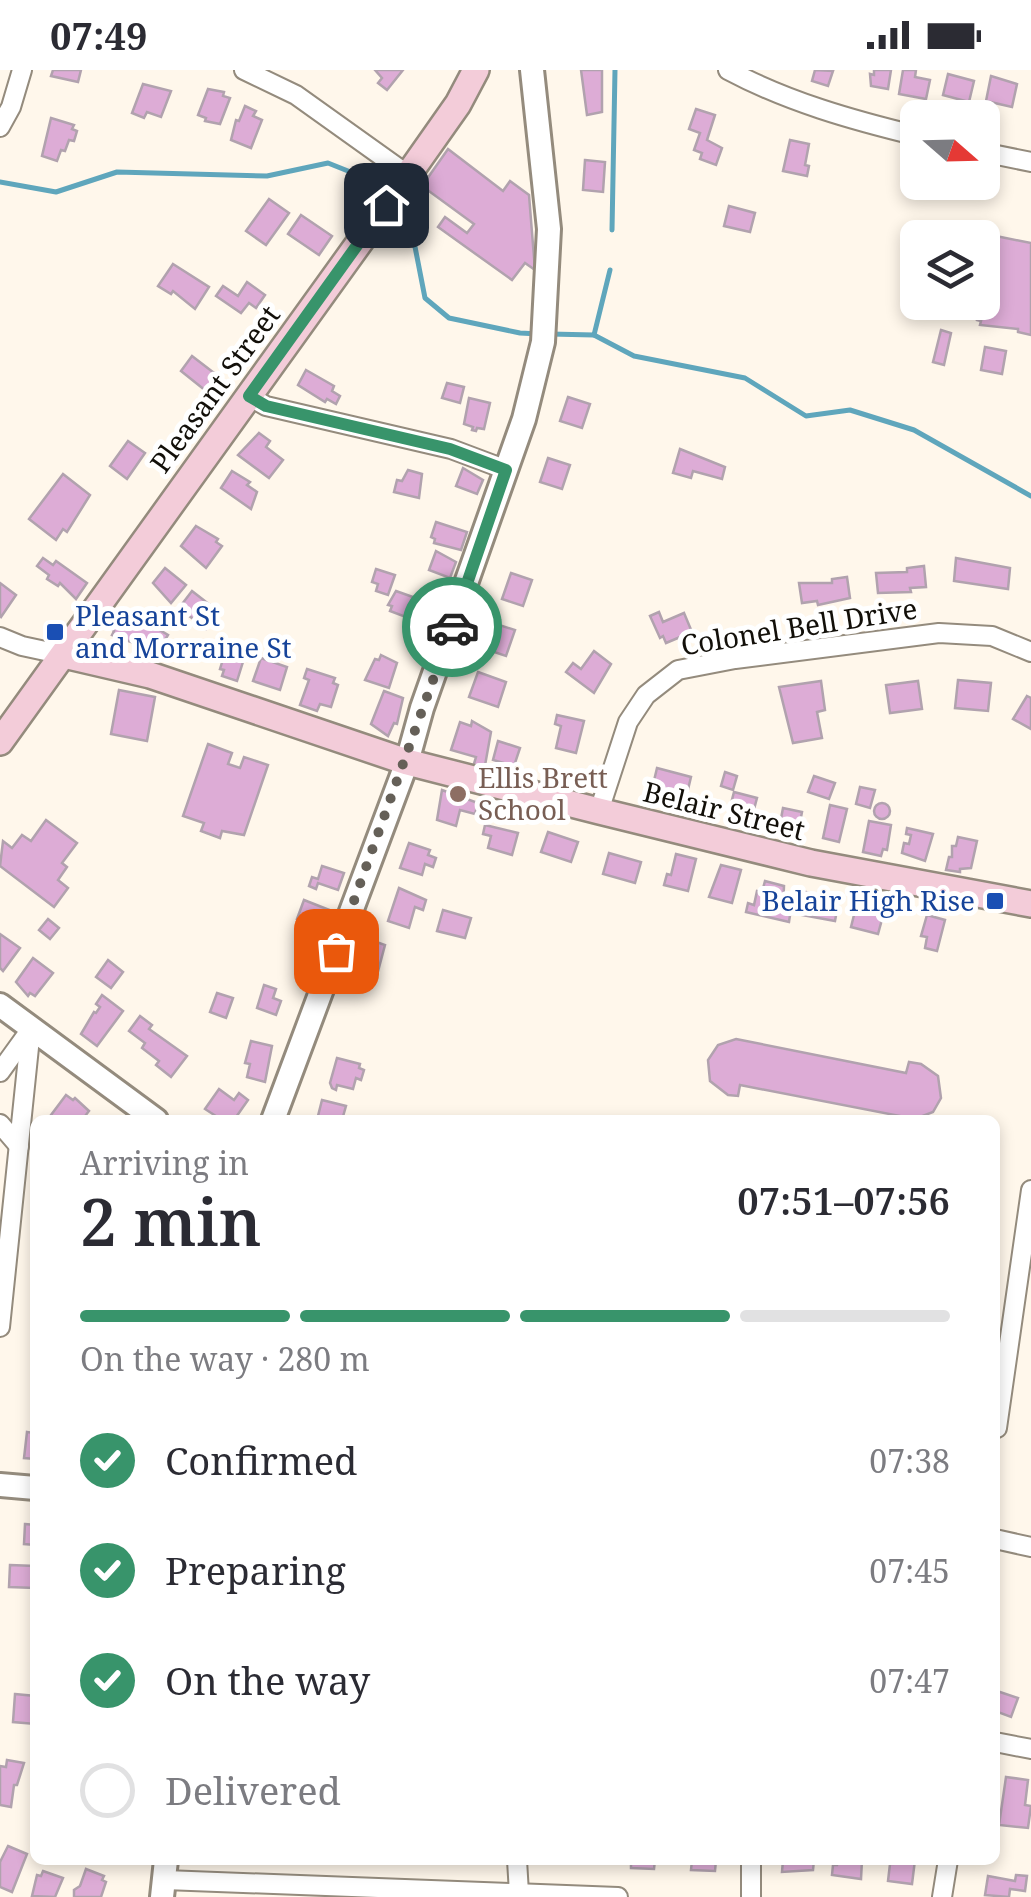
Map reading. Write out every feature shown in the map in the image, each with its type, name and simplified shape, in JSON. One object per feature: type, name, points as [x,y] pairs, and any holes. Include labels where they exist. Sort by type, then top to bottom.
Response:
[{"type":"main road","name":"Pleasant Street","points":[[0,742],[405,179],[458,104],[476,70]]},
{"type":"main road","name":"Belair Street","points":[[64,655],[150,675],[406,762],[599,812],[811,863],[1031,904]]},
{"type":"street","points":[[0,128],[22,70]]},
{"type":"street","points":[[244,70],[296,96],[405,179]]},
{"type":"street","points":[[276,1115],[406,762],[524,419],[544,335],[548,230],[532,70]]},
{"type":"street","points":[[728,70],[842,118],[900,132]]},
{"type":"street","points":[[1000,156],[1031,162]]},
{"type":"street","points":[[249,396],[266,406],[450,449],[506,470]]},
{"type":"street","name":"Colonel Bell Drive","points":[[599,812],[628,722],[646,695],[678,670],[939,634],[992,636],[1031,652]]},
{"type":"street","points":[[0,637],[64,655]]},
{"type":"street","points":[[0,1005],[149,1115]]},
{"type":"street","points":[[0,1072],[31,1028]]},
{"type":"street","points":[[0,1328],[31,1028]]},
{"type":"street","points":[[0,1124],[19,1146]]},
{"type":"street","points":[[1000,1401],[1031,1190]]},
{"type":"street","points":[[0,1485],[30,1488]]},
{"type":"street","points":[[1000,1540],[1031,1547]]},
{"type":"street","points":[[1000,1743],[1031,1749]]},
{"type":"street","points":[[517,1865],[519,1893]]},
{"type":"street","points":[[751,1865],[751,1897]]},
{"type":"street","points":[[942,1897],[947,1865]]},
{"type":"street","points":[[164,1879],[353,1892],[618,1897]]},
{"type":"building","points":[[53,70],[81,70],[78,82],[51,76]]},
{"type":"building","points":[[375,70],[403,70],[387,90],[378,83],[382,78]]},
{"type":"building","points":[[581,70],[602,70],[602,112],[587,115]]},
{"type":"building","points":[[815,70],[833,71],[828,86],[812,81]]},
{"type":"building","points":[[874,70],[891,70],[888,89],[871,86],[870,74],[874,75]]},
{"type":"building","points":[[903,70],[916,70],[915,77],[930,80],[926,99],[899,94]]},
{"type":"building","points":[[948,74],[974,81],[969,100],[943,95]]},
{"type":"building","points":[[991,76],[1017,84],[1012,107],[1000,104],[1000,100],[986,100]]},
{"type":"building","points":[[143,84],[171,91],[161,117],[147,112],[144,118],[132,113]]},
{"type":"building","points":[[208,89],[224,92],[223,96],[230,98],[220,124],[198,115]]},
{"type":"building","points":[[245,106],[256,111],[253,116],[262,120],[251,148],[231,140]]},
{"type":"building","points":[[696,109],[715,115],[707,140],[722,148],[716,165],[700,159],[702,153],[694,150],[700,133],[689,129]]},
{"type":"building","points":[[51,118],[74,125],[72,129],[77,131],[74,141],[69,140],[57,161],[42,156]]},
{"type":"building","points":[[790,140],[809,144],[807,176],[783,171]]},
{"type":"building","points":[[448,149],[503,191],[510,181],[529,195],[535,270],[525,263],[512,280],[438,227],[445,217],[467,233],[474,224],[422,186]]},
{"type":"building","points":[[585,160],[605,162],[603,192],[583,190]]},
{"type":"building","points":[[269,199],[289,213],[266,245],[246,231]]},
{"type":"building","points":[[729,206],[755,213],[750,232],[724,226]]},
{"type":"building","points":[[301,215],[332,236],[319,255],[288,234]]},
{"type":"building","points":[[1000,237],[1031,243],[1031,335],[1018,329],[980,325],[977,320],[1000,320]]},
{"type":"building","points":[[173,264],[209,287],[195,309],[173,291],[171,294],[158,286]]},
{"type":"building","points":[[247,282],[265,295],[256,308],[249,303],[241,313],[216,296],[223,286],[238,296]]},
{"type":"building","points":[[941,330],[951,333],[944,365],[933,362]]},
{"type":"building","points":[[985,347],[1006,351],[1002,374],[981,370]]},
{"type":"building","points":[[192,356],[218,376],[206,391],[181,371]]},
{"type":"building","points":[[306,370],[334,386],[332,391],[340,396],[336,404],[327,399],[325,402],[298,385]]},
{"type":"building","points":[[447,383],[464,387],[460,403],[442,398]]},
{"type":"building","points":[[568,397],[590,404],[582,428],[560,421]]},
{"type":"building","points":[[469,398],[490,403],[484,429],[472,430],[464,424]]},
{"type":"building","points":[[259,433],[270,441],[266,447],[283,460],[269,478],[238,455]]},
{"type":"building","points":[[128,441],[145,453],[127,479],[110,466]]},
{"type":"building","points":[[680,449],[725,467],[722,479],[693,471],[691,478],[673,473]]},
{"type":"building","points":[[548,458],[570,465],[562,489],[540,482]]},
{"type":"building","points":[[463,468],[483,480],[477,494],[456,486]]},
{"type":"building","points":[[408,470],[422,474],[419,498],[394,492],[397,480],[402,481]]},
{"type":"building","points":[[232,471],[250,482],[247,485],[257,492],[251,509],[221,488]]},
{"type":"building","points":[[63,474],[90,495],[67,532],[63,529],[56,540],[29,519]]},
{"type":"building","points":[[436,522],[467,532],[461,550],[434,543],[431,537]]},
{"type":"building","points":[[196,526],[218,539],[216,542],[222,546],[206,568],[181,546]]},
{"type":"building","points":[[436,551],[456,562],[450,578],[429,570]]},
{"type":"building","points":[[43,558],[53,565],[56,561],[87,583],[76,599],[60,583],[58,586],[47,579],[49,575],[37,566]]},
{"type":"building","points":[[956,558],[1010,568],[1008,589],[954,581]]},
{"type":"building","points":[[924,566],[926,587],[910,588],[911,592],[878,593],[876,573],[907,572],[907,568]]},
{"type":"building","points":[[165,568],[186,585],[171,603],[153,583]]},
{"type":"building","points":[[376,569],[395,575],[388,595],[376,591],[378,584],[372,582]]},
{"type":"building","points":[[511,573],[532,580],[523,606],[502,599]]},
{"type":"building","points":[[847,577],[850,598],[818,605],[817,601],[802,603],[799,583],[832,583],[832,579]]},
{"type":"building","points":[[0,583],[16,595],[1,617],[0,616]]},
{"type":"building","points":[[192,591],[219,612],[206,629],[179,608]]},
{"type":"building","points":[[396,591],[427,602],[419,622],[390,611],[392,606],[388,605]]},
{"type":"building","points":[[123,608],[168,635],[158,652],[134,638],[131,642],[112,635],[111,629]]},
{"type":"building","points":[[659,612],[663,622],[684,613],[692,632],[666,643],[650,616]]},
{"type":"building","points":[[496,618],[499,625],[515,630],[506,656],[485,649]]},
{"type":"building","points":[[228,643],[247,649],[237,681],[222,676],[224,670],[220,669]]},
{"type":"building","points":[[594,651],[611,664],[594,693],[566,672],[573,663],[581,669]]},
{"type":"building","points":[[381,655],[397,663],[389,688],[365,680]]},
{"type":"building","points":[[261,658],[287,667],[280,690],[253,681]]},
{"type":"building","points":[[307,669],[335,678],[333,683],[338,685],[331,707],[320,704],[317,711],[300,705],[309,680],[304,678]]},
{"type":"building","points":[[478,672],[506,682],[498,707],[469,697]]},
{"type":"building","points":[[958,680],[991,683],[988,711],[955,708]]},
{"type":"building","points":[[821,681],[825,710],[817,712],[822,738],[793,743],[779,687]]},
{"type":"building","points":[[918,681],[922,709],[890,713],[886,685]]},
{"type":"building","points":[[119,690],[155,697],[147,741],[111,734]]},
{"type":"building","points":[[384,691],[403,698],[397,724],[388,736],[371,724]]},
{"type":"building","points":[[1027,696],[1031,698],[1031,729],[1013,719]]},
{"type":"building","points":[[557,715],[584,721],[576,753],[556,748],[561,726],[555,724]]},
{"type":"building","points":[[472,721],[491,732],[484,771],[473,767],[476,757],[451,750],[460,722],[471,726]]},
{"type":"building","points":[[498,741],[520,748],[514,766],[493,760]]},
{"type":"building","points":[[208,744],[232,753],[228,764],[240,768],[244,757],[268,765],[244,835],[222,831],[220,838],[201,831],[204,823],[183,816]]},
{"type":"building","points":[[657,768],[691,777],[686,798],[652,789]]},
{"type":"building","points":[[725,772],[737,776],[733,790],[721,786]]},
{"type":"building","points":[[814,776],[835,783],[829,799],[808,792]]},
{"type":"building","points":[[860,787],[875,790],[870,808],[856,804]]},
{"type":"building","points":[[442,790],[478,803],[475,814],[460,810],[456,826],[437,820]]},
{"type":"building","points":[[734,792],[757,798],[752,817],[729,811]]},
{"type":"building","points":[[882,803],[890,811],[882,819],[874,811]]},
{"type":"building","points":[[830,805],[847,809],[839,842],[823,838]]},
{"type":"building","points":[[783,808],[802,812],[798,833],[779,829]]},
{"type":"building","points":[[46,820],[77,843],[62,863],[67,867],[58,880],[68,888],[54,907],[0,866],[3,841],[12,848],[22,835],[31,841]]},
{"type":"building","points":[[869,821],[891,825],[887,850],[883,849],[881,856],[863,852]]},
{"type":"building","points":[[485,825],[518,833],[512,855],[488,848],[491,836],[483,834]]},
{"type":"building","points":[[907,828],[933,834],[925,861],[902,853],[911,835],[906,834]]},
{"type":"building","points":[[548,832],[578,842],[571,862],[541,852]]},
{"type":"building","points":[[958,837],[977,841],[971,868],[960,872],[946,870],[952,846],[956,846]]},
{"type":"building","points":[[409,843],[430,850],[428,855],[436,858],[433,867],[425,864],[422,875],[400,868]]},
{"type":"building","points":[[609,853],[641,862],[635,883],[603,874]]},
{"type":"building","points":[[676,854],[696,859],[688,891],[664,885]]},
{"type":"building","points":[[721,865],[741,870],[732,903],[709,897]]},
{"type":"building","points":[[322,866],[344,873],[338,890],[318,883],[316,889],[309,886],[312,877],[318,879]]},
{"type":"building","points":[[765,881],[784,886],[783,907],[791,909],[789,922],[746,912],[748,903],[754,905],[757,891],[762,892]]},
{"type":"building","points":[[399,888],[426,900],[423,910],[415,907],[409,928],[388,921]]},
{"type":"building","points":[[806,892],[839,899],[835,921],[802,915]]},
{"type":"building","points":[[304,900],[332,911],[324,931],[300,927],[303,921],[297,919]]},
{"type":"building","points":[[857,903],[884,912],[878,934],[851,927]]},
{"type":"building","points":[[443,910],[471,918],[465,938],[437,931]]},
{"type":"building","points":[[927,915],[945,920],[937,951],[925,948],[927,937],[921,936]]},
{"type":"building","points":[[48,919],[59,928],[50,939],[39,930]]},
{"type":"building","points":[[0,934],[20,948],[3,971],[0,968]]},
{"type":"building","points":[[368,939],[385,945],[377,975],[361,969]]},
{"type":"building","points":[[33,958],[53,973],[35,996],[28,996],[16,982]]},
{"type":"building","points":[[108,960],[123,972],[111,988],[96,977]]},
{"type":"building","points":[[264,985],[276,989],[273,998],[281,1001],[276,1015],[257,1008]]},
{"type":"building","points":[[217,993],[233,998],[226,1018],[210,1012]]},
{"type":"building","points":[[102,995],[123,1011],[97,1046],[81,1034],[100,1007],[96,1004]]},
{"type":"building","points":[[140,1016],[152,1025],[149,1029],[187,1056],[171,1077],[142,1048],[145,1043],[129,1031]]},
{"type":"building","points":[[736,1039],[906,1073],[909,1062],[921,1064],[938,1076],[941,1098],[933,1112],[925,1115],[894,1115],[740,1085],[738,1096],[728,1095],[710,1081],[708,1060],[718,1045]]},
{"type":"building","points":[[251,1041],[272,1046],[265,1082],[247,1077],[250,1064],[245,1063]]},
{"type":"building","points":[[337,1058],[360,1064],[359,1068],[364,1070],[353,1089],[337,1085],[336,1090],[332,1088]]},
{"type":"building","points":[[219,1089],[234,1100],[239,1093],[248,1100],[238,1115],[214,1115],[205,1109]]},
{"type":"building","points":[[66,1095],[89,1111],[86,1115],[51,1115]]},
{"type":"building","points":[[322,1100],[346,1106],[343,1115],[318,1115]]},
{"type":"building","points":[[27,1432],[30,1432],[30,1459],[24,1458]]},
{"type":"building","points":[[25,1524],[30,1524],[30,1545],[24,1544]]},
{"type":"building","points":[[10,1565],[30,1566],[30,1588],[9,1587]]},
{"type":"building","points":[[1000,1692],[1018,1698],[1011,1717],[1000,1713]]},
{"type":"building","points":[[15,1694],[30,1696],[30,1724],[13,1722]]},
{"type":"building","points":[[7,1760],[24,1763],[14,1785],[11,1807],[0,1805],[0,1766],[6,1767]]},
{"type":"building","points":[[1006,1777],[1028,1780],[1028,1828],[1000,1825]]},
{"type":"building","points":[[8,1846],[27,1854],[12,1892],[0,1887],[0,1862]]},
{"type":"building","points":[[631,1865],[654,1865],[654,1869]]},
{"type":"building","points":[[692,1865],[716,1865],[715,1871],[691,1870]]},
{"type":"building","points":[[783,1865],[814,1865],[813,1870],[782,1872]]},
{"type":"building","points":[[833,1865],[862,1865],[861,1879],[832,1875]]},
{"type":"building","points":[[890,1865],[914,1865],[912,1884],[888,1881]]},
{"type":"building","points":[[86,1869],[104,1876],[101,1897],[74,1897]]},
{"type":"building","points":[[43,1871],[63,1878],[55,1897],[32,1896],[37,1875],[41,1876]]},
{"type":"building","points":[[1016,1875],[1027,1876],[1025,1891],[1010,1889],[1009,1897],[985,1895],[988,1876],[1015,1881]]},
{"type":"waterway","points":[[612,230],[615,70]]},
{"type":"waterway","points":[[0,182],[56,192],[117,172],[267,176],[328,163],[373,181],[385,192]]},
{"type":"waterway","points":[[396,204],[409,216],[425,298],[449,318],[539,334]]},
{"type":"waterway","points":[[550,334],[594,335],[610,270]]},
{"type":"waterway","points":[[594,335],[634,356],[745,378],[806,416],[850,410],[914,430],[1031,496]]},
{"type":"way so far","points":[[336,951],[452,627]]},
{"type":"place","name":"Pleasant St and Morraine St","points":[[55,632]]},
{"type":"place","name":"Ellis Brett School","points":[[458,794]]},
{"type":"place","name":"Belair High Rise","points":[[995,901]]},
{"type":"route","points":[[386,205],[249,396],[266,406],[450,449],[506,470],[452,627]]}]
